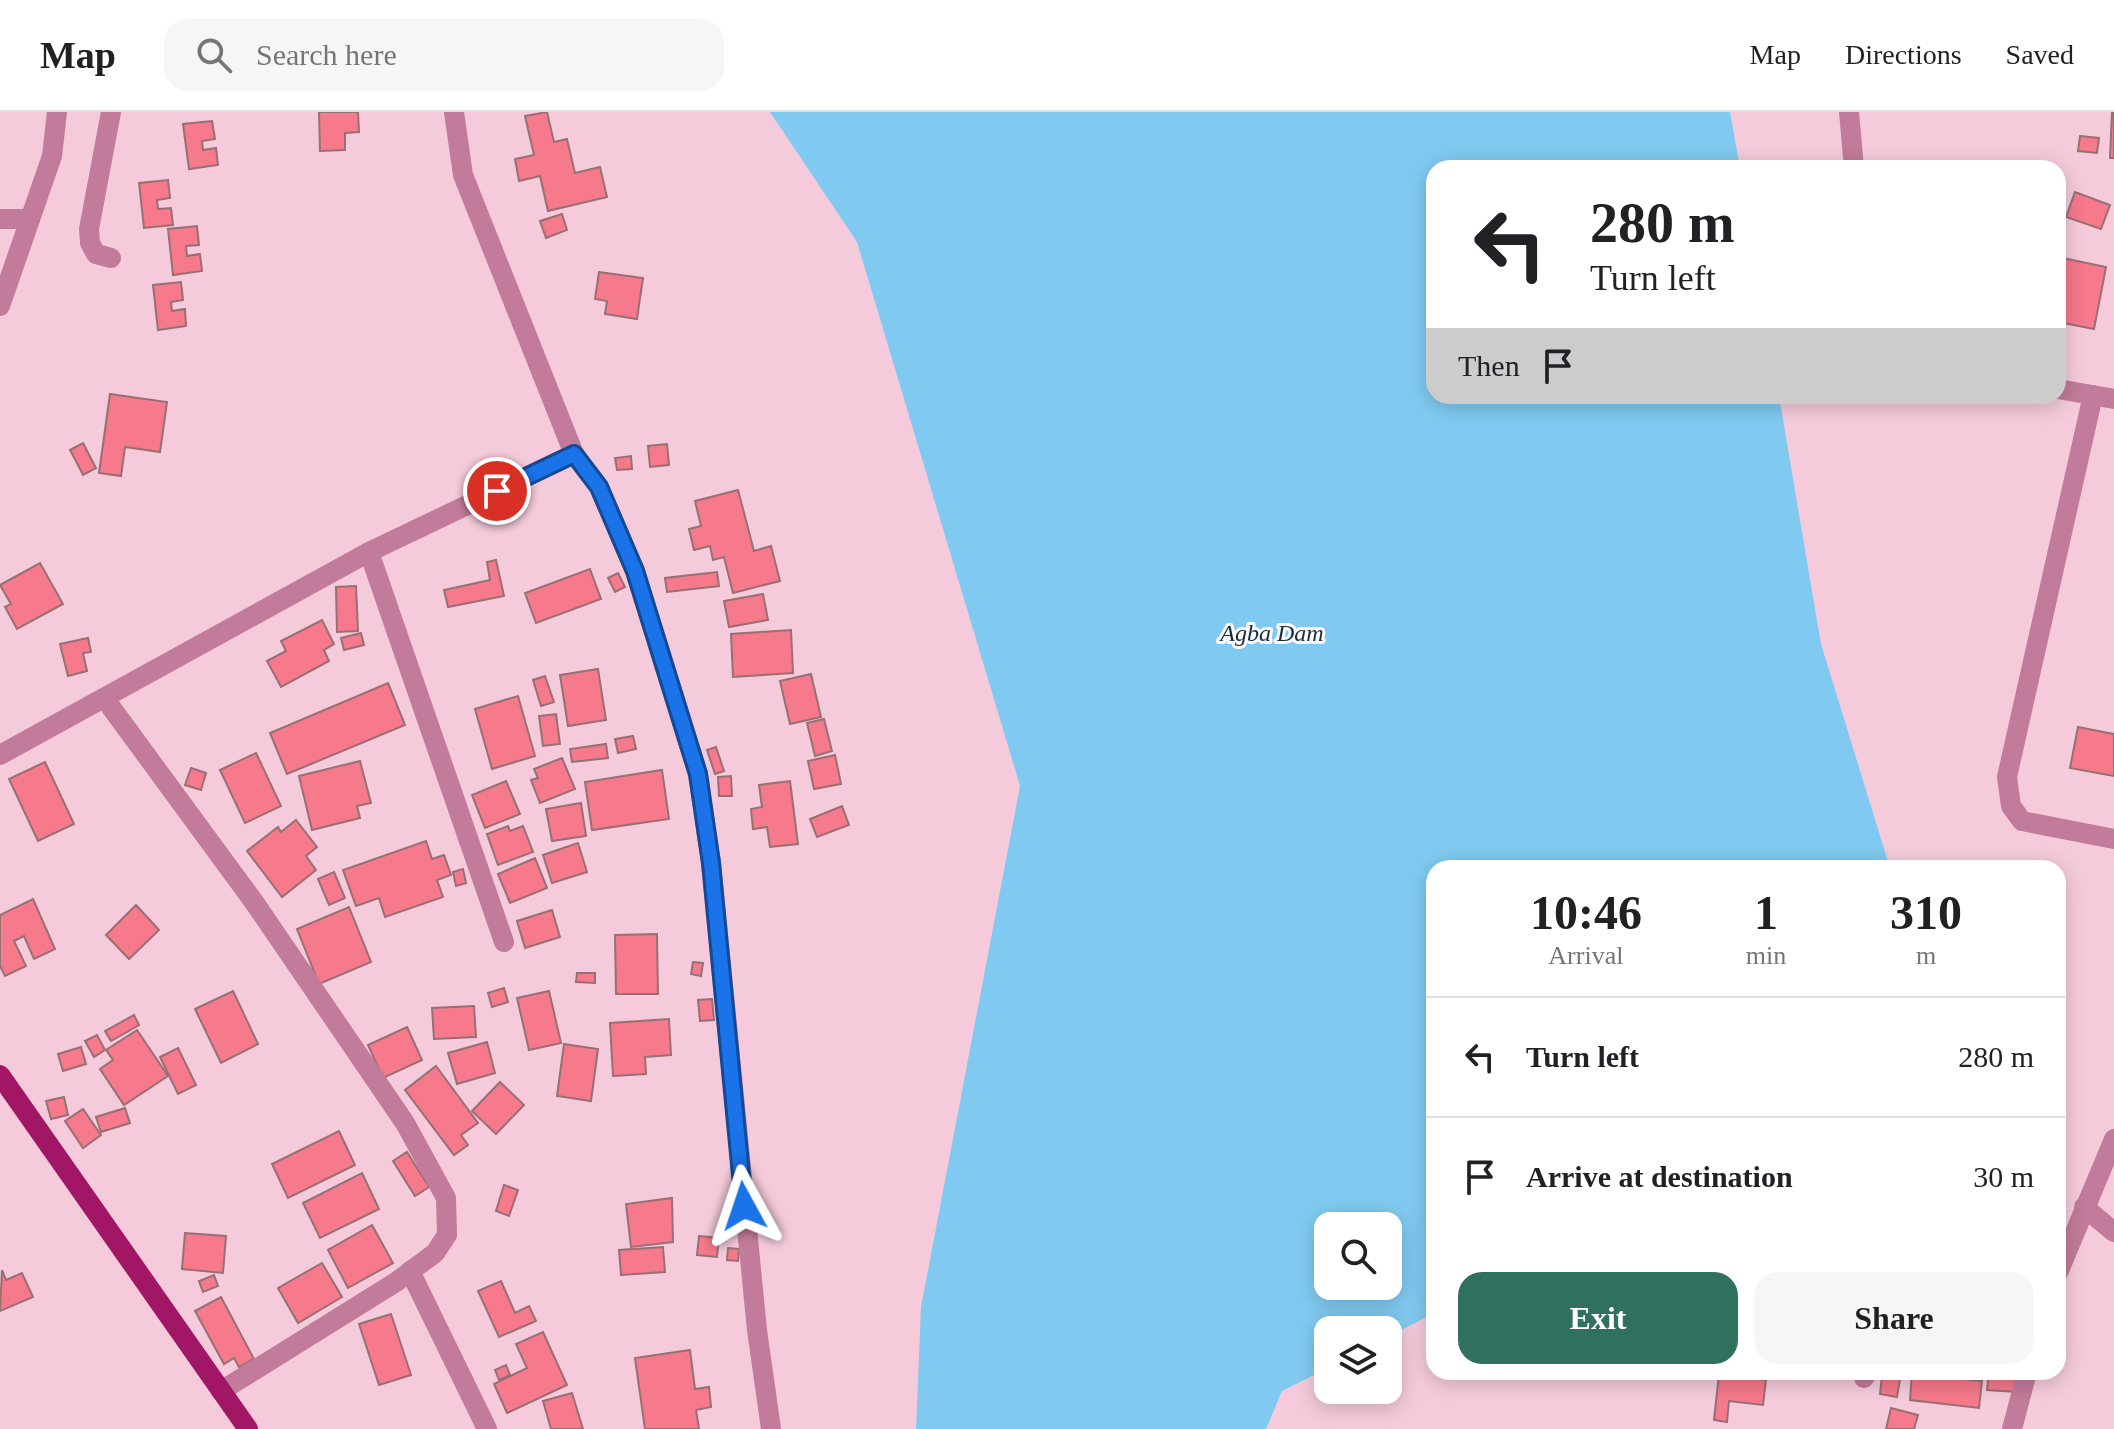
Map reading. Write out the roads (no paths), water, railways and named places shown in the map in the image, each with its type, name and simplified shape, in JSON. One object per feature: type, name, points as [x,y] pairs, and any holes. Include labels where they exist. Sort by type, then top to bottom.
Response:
[{"type":"main road","points":[[0,1075],[248,1429]]},
{"type":"street","points":[[0,306],[52,156],[57,112]]},
{"type":"street","points":[[111,112],[89,229],[90,243],[96,254],[111,258]]},
{"type":"street","points":[[454,112],[463,175],[574,454],[599,487],[635,571],[698,774],[711,863],[757,1330],[771,1429]]},
{"type":"street","points":[[1849,112],[1853,160]]},
{"type":"street","points":[[0,219],[30,219]]},
{"type":"street","points":[[2066,390],[2114,399]]},
{"type":"street","points":[[2093,395],[2007,777],[2011,806],[2022,821],[2114,839]]},
{"type":"street","points":[[0,755],[369,552],[574,454]]},
{"type":"street","points":[[369,552],[504,942]]},
{"type":"street","points":[[105,699],[254,902],[405,1123],[446,1198],[447,1235],[435,1253],[221,1391]]},
{"type":"street","points":[[2066,1241],[2114,1139]]},
{"type":"street","points":[[2084,1207],[2114,1232]]},
{"type":"street","points":[[410,1271],[487,1429]]},
{"type":"street","points":[[2012,1429],[2025,1380]]},
{"type":"water","name":"Agba Dam","points":[[770,112],[1730,112],[1739,160],[1426,160],[1426,404],[1780,404],[1821,644],[1888,860],[1426,860],[1426,1317],[1402,1330],[1402,1316],[1314,1316],[1314,1375],[1282,1391],[1266,1429],[916,1429],[921,1307],[1020,786],[857,242]]}]
